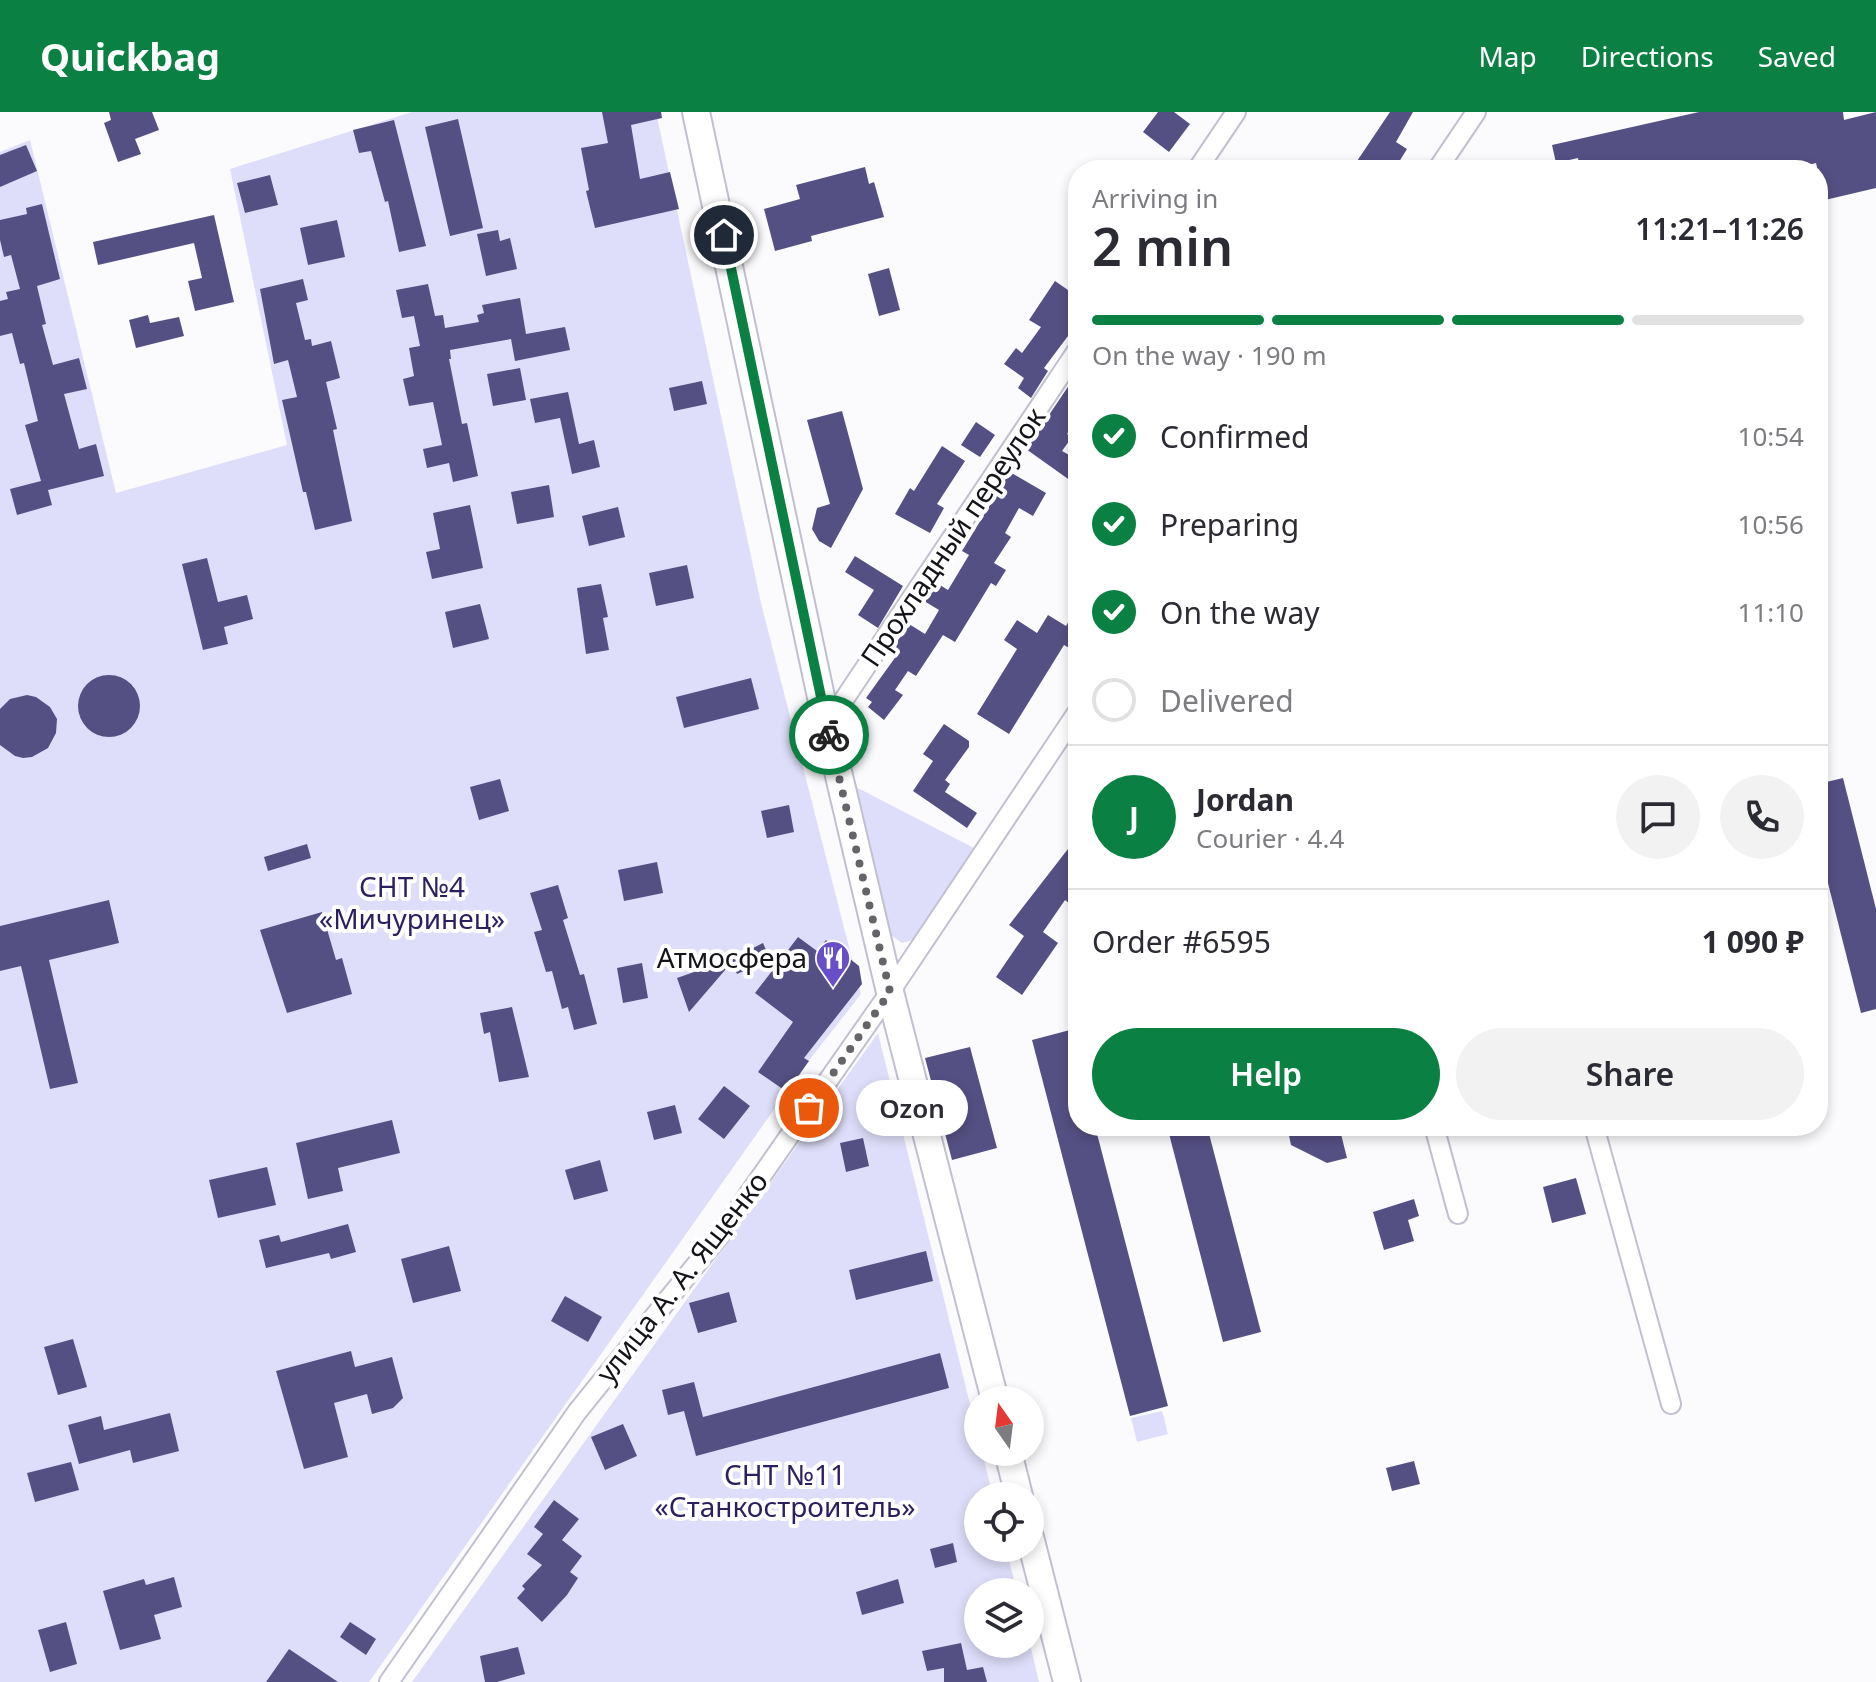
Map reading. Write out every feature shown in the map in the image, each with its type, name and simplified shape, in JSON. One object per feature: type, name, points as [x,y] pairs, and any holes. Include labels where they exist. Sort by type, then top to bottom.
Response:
[{"type":"main road","points":[[696,112],[827,725],[890,992],[991,1386]]},
{"type":"main road","points":[[1036,1562],[1067,1682]]},
{"type":"street","points":[[1204,160],[1236,112]]},
{"type":"street","points":[[1444,160],[1476,112]]},
{"type":"street","name":"Прохладный переулок","points":[[827,725],[1068,364]]},
{"type":"street","name":"улица А. А. Ященко","points":[[389,1682],[577,1412],[720,1235],[890,992],[1068,726]]},
{"type":"street","points":[[1437,1136],[1458,1214]]},
{"type":"street","points":[[1597,1136],[1671,1404]]},
{"type":"green space","name":"СНТ №4 «Мичуринец»","points":[[412,112],[656,112],[761,603],[861,994],[807,1063],[369,1682],[0,1682],[0,152],[30,140],[116,493],[287,445],[230,169]]},
{"type":"green space","points":[[852,785],[974,848],[917,939],[902,943],[885,931]]},
{"type":"green space","name":"СНТ №11 «Станкостроитель»","points":[[878,1033],[966,1386],[964,1466],[986,1466],[990,1482],[964,1482],[964,1562],[1010,1562],[1014,1578],[964,1578],[964,1658],[1033,1658],[1039,1682],[412,1682]]},
{"type":"green space","points":[[1162,1411],[1168,1434],[1137,1442],[1131,1418]]},
{"type":"building","points":[[109,112],[152,112],[159,130],[135,139],[141,154],[118,162],[104,123],[111,120]]},
{"type":"building","points":[[602,112],[661,112],[662,118],[631,125],[640,179],[670,172],[679,209],[595,228],[586,191],[589,190],[581,148],[608,143]]},
{"type":"building","points":[[1158,112],[1174,112],[1190,124],[1169,152],[1143,132]]},
{"type":"building","points":[[1390,112],[1413,112],[1396,142],[1407,149],[1400,160],[1358,160]]},
{"type":"building","points":[[1699,112],[1843,112],[1844,120],[1876,112],[1876,188],[1828,199],[1828,160],[1555,160],[1552,145]]},
{"type":"building","points":[[458,119],[483,228],[450,236],[425,127]]},
{"type":"building","points":[[394,120],[426,246],[399,252],[388,201],[385,202],[371,151],[359,153],[353,130]]},
{"type":"building","points":[[26,145],[37,171],[0,187],[0,155]]},
{"type":"building","points":[[865,167],[869,184],[874,182],[884,217],[811,236],[812,241],[775,251],[764,209],[800,199],[796,185]]},
{"type":"building","points":[[270,175],[278,205],[245,213],[237,183]]},
{"type":"building","points":[[42,204],[60,279],[37,286],[46,324],[42,325],[53,365],[79,358],[87,389],[64,394],[79,449],[96,444],[104,476],[48,490],[52,505],[17,515],[10,489],[41,481],[25,425],[38,421],[24,363],[20,364],[12,333],[0,336],[0,301],[8,299],[6,292],[20,289],[11,255],[4,257],[0,220],[27,214],[26,208]]},
{"type":"building","points":[[214,215],[234,302],[195,311],[188,281],[202,278],[194,243],[98,265],[93,242]]},
{"type":"building","points":[[337,220],[345,257],[308,265],[300,228]]},
{"type":"building","points":[[498,230],[500,241],[510,238],[517,269],[486,276],[477,234]]},
{"type":"building","points":[[889,268],[900,310],[879,316],[868,274]]},
{"type":"building","points":[[303,279],[308,300],[296,303],[305,340],[311,339],[312,346],[331,341],[340,378],[326,382],[352,521],[315,530],[282,400],[297,397],[288,360],[274,364],[260,289]]},
{"type":"building","points":[[1055,281],[1068,290],[1068,336],[1044,368],[1048,371],[1031,398],[1018,388],[1024,378],[1004,364],[1016,348],[1022,353],[1041,327],[1029,320]]},
{"type":"building","points":[[428,284],[435,316],[443,315],[445,328],[479,322],[477,315],[484,313],[482,305],[520,298],[526,334],[565,327],[570,350],[515,361],[511,339],[450,350],[449,359],[462,424],[467,423],[478,476],[453,482],[449,463],[427,468],[423,449],[442,445],[433,402],[409,406],[403,379],[414,376],[409,348],[420,346],[414,316],[402,318],[396,290]]},
{"type":"building","points":[[148,315],[150,323],[179,317],[184,336],[136,348],[129,320]]},
{"type":"building","points":[[520,368],[526,400],[493,406],[487,374]]},
{"type":"building","points":[[702,381],[707,404],[674,411],[669,388]]},
{"type":"building","points":[[1068,387],[1068,443],[1062,451],[1068,454],[1068,479],[1026,449]]},
{"type":"building","points":[[568,392],[579,444],[594,440],[600,467],[572,474],[560,418],[535,423],[530,399]]},
{"type":"building","points":[[842,411],[863,489],[831,548],[819,541],[812,529],[817,508],[830,504],[807,420]]},
{"type":"building","points":[[976,422],[995,435],[980,457],[961,445]]},
{"type":"building","points":[[942,446],[965,461],[937,504],[944,508],[930,533],[895,514],[910,488],[914,491]]},
{"type":"building","points":[[1010,472],[1046,493],[1033,516],[1019,508],[1005,533],[1011,537],[994,563],[1006,570],[996,586],[991,583],[955,642],[943,635],[916,676],[908,671],[895,690],[903,695],[884,720],[868,707],[872,702],[866,698],[897,655],[890,652],[909,624],[925,634],[939,610],[924,601],[933,587],[937,589],[940,585],[948,590],[969,555],[962,551]]},
{"type":"building","points":[[549,485],[554,517],[517,524],[511,492]]},
{"type":"building","points":[[470,505],[483,568],[432,579],[426,552],[440,549],[433,513]]},
{"type":"building","points":[[618,507],[625,537],[589,546],[582,516]]},
{"type":"building","points":[[855,556],[903,586],[878,628],[858,615],[874,590],[845,572]]},
{"type":"building","points":[[207,558],[218,602],[247,595],[253,619],[224,627],[228,644],[203,650],[182,564]]},
{"type":"building","points":[[687,565],[694,598],[656,606],[649,573]]},
{"type":"building","points":[[601,584],[608,617],[603,618],[609,650],[586,654],[577,588]]},
{"type":"building","points":[[480,604],[489,639],[453,648],[445,612]]},
{"type":"building","points":[[1048,615],[1066,626],[1068,623],[1068,647],[1064,645],[1009,734],[977,714],[1017,649],[1004,640],[1017,620],[1037,633]]},
{"type":"building","points":[[109,675],[121,677],[131,684],[138,694],[138,718],[131,728],[121,735],[109,737],[97,735],[87,728],[80,718],[78,706],[80,694],[87,684],[97,677]]},
{"type":"building","points":[[751,678],[759,709],[684,728],[676,697]]},
{"type":"building","points":[[27,695],[50,707],[57,719],[56,733],[48,748],[32,757],[23,758],[0,745],[0,709],[10,699]]},
{"type":"building","points":[[944,724],[969,741],[969,747],[945,780],[950,784],[945,792],[977,813],[967,828],[913,791],[933,761],[923,754]]},
{"type":"building","points":[[1843,778],[1876,909],[1876,1009],[1861,1013],[1828,883],[1828,782]]},
{"type":"building","points":[[500,779],[509,811],[479,820],[470,787]]},
{"type":"building","points":[[789,805],[794,832],[767,838],[761,811]]},
{"type":"building","points":[[307,844],[311,858],[268,871],[264,857]]},
{"type":"building","points":[[1068,849],[1068,902],[1065,900],[1043,932],[1058,943],[1022,995],[996,977],[1024,936],[1009,925]]},
{"type":"building","points":[[657,862],[663,893],[624,901],[618,870]]},
{"type":"building","points":[[558,885],[568,918],[563,920],[580,975],[584,974],[597,1024],[574,1030],[568,1007],[562,1009],[552,971],[546,972],[534,932],[542,930],[530,893]]},
{"type":"building","points":[[109,900],[119,943],[49,960],[78,1083],[50,1089],[21,966],[0,971],[0,926]]},
{"type":"building","points":[[322,912],[336,960],[342,958],[352,994],[287,1013],[260,930]]},
{"type":"building","points":[[798,937],[817,951],[826,940],[859,966],[862,984],[804,1058],[809,1061],[787,1092],[758,1072],[793,1022],[755,993]]},
{"type":"building","points":[[763,943],[770,959],[737,974],[732,962],[689,1012],[677,978],[731,959]]},
{"type":"building","points":[[642,963],[648,998],[623,1003],[617,968]]},
{"type":"building","points":[[512,1007],[529,1077],[499,1082],[490,1032],[484,1034],[480,1013]]},
{"type":"building","points":[[1068,1031],[1068,1136],[1098,1136],[1168,1406],[1130,1416],[1032,1040]]},
{"type":"building","points":[[970,1047],[997,1148],[952,1160],[925,1058]]},
{"type":"building","points":[[724,1086],[750,1106],[724,1139],[698,1119]]},
{"type":"building","points":[[675,1105],[682,1133],[654,1140],[647,1112]]},
{"type":"building","points":[[392,1120],[400,1153],[338,1168],[343,1191],[308,1199],[296,1143]]},
{"type":"building","points":[[1170,1136],[1210,1136],[1261,1332],[1223,1342]]},
{"type":"building","points":[[1289,1136],[1342,1136],[1347,1158],[1327,1163],[1291,1145]]},
{"type":"building","points":[[863,1138],[869,1166],[846,1172],[840,1143]]},
{"type":"building","points":[[600,1160],[608,1191],[574,1200],[565,1170]]},
{"type":"building","points":[[267,1167],[276,1205],[218,1218],[209,1180]]},
{"type":"building","points":[[1576,1178],[1586,1214],[1552,1223],[1543,1187]]},
{"type":"building","points":[[1414,1199],[1419,1216],[1408,1220],[1414,1241],[1384,1250],[1373,1212]]},
{"type":"building","points":[[348,1224],[356,1252],[331,1259],[329,1253],[266,1268],[259,1240],[279,1235],[281,1242]]},
{"type":"building","points":[[449,1246],[461,1291],[413,1303],[401,1259]]},
{"type":"building","points":[[926,1251],[933,1281],[856,1300],[849,1270]]},
{"type":"building","points":[[729,1292],[737,1322],[698,1333],[689,1303]]},
{"type":"building","points":[[565,1296],[602,1317],[588,1342],[551,1321]]},
{"type":"building","points":[[73,1339],[87,1387],[58,1395],[44,1347]]},
{"type":"building","points":[[351,1351],[355,1367],[392,1357],[403,1398],[393,1408],[372,1414],[367,1394],[334,1403],[348,1457],[304,1469],[276,1371]]},
{"type":"building","points":[[940,1353],[949,1388],[696,1456],[684,1411],[668,1415],[662,1390],[694,1382],[703,1417]]},
{"type":"building","points":[[170,1413],[179,1451],[133,1463],[130,1450],[79,1464],[68,1425],[101,1416],[104,1430]]},
{"type":"building","points":[[623,1424],[637,1456],[605,1470],[591,1437]]},
{"type":"building","points":[[1414,1461],[1420,1484],[1392,1491],[1386,1468]]},
{"type":"building","points":[[71,1462],[79,1490],[35,1502],[27,1473]]},
{"type":"building","points":[[554,1500],[579,1519],[562,1540],[582,1556],[570,1572],[578,1578],[542,1622],[517,1598],[525,1589],[522,1586],[542,1565],[527,1554],[543,1534],[534,1527]]},
{"type":"building","points":[[953,1543],[957,1562],[935,1568],[930,1549]]},
{"type":"building","points":[[174,1577],[182,1607],[154,1615],[161,1639],[120,1650],[103,1591],[144,1579],[146,1585]]},
{"type":"building","points":[[898,1579],[904,1603],[862,1615],[856,1592]]},
{"type":"building","points":[[66,1622],[77,1664],[50,1672],[38,1630]]},
{"type":"building","points":[[350,1622],[376,1639],[366,1655],[340,1637]]},
{"type":"building","points":[[961,1643],[967,1670],[983,1667],[987,1682],[944,1682],[944,1668],[927,1671],[922,1651]]},
{"type":"building","points":[[518,1647],[525,1674],[485,1682],[480,1656]]},
{"type":"building","points":[[289,1649],[338,1682],[266,1682]]},
{"type":"way so far","points":[[809,1108],[890,992],[829,735]]},
{"type":"place","name":"Атмосфера","points":[[833,989]]},
{"type":"place","name":"Ozon","points":[[809,1108]]},
{"type":"route","points":[[724,235],[829,735]]}]
